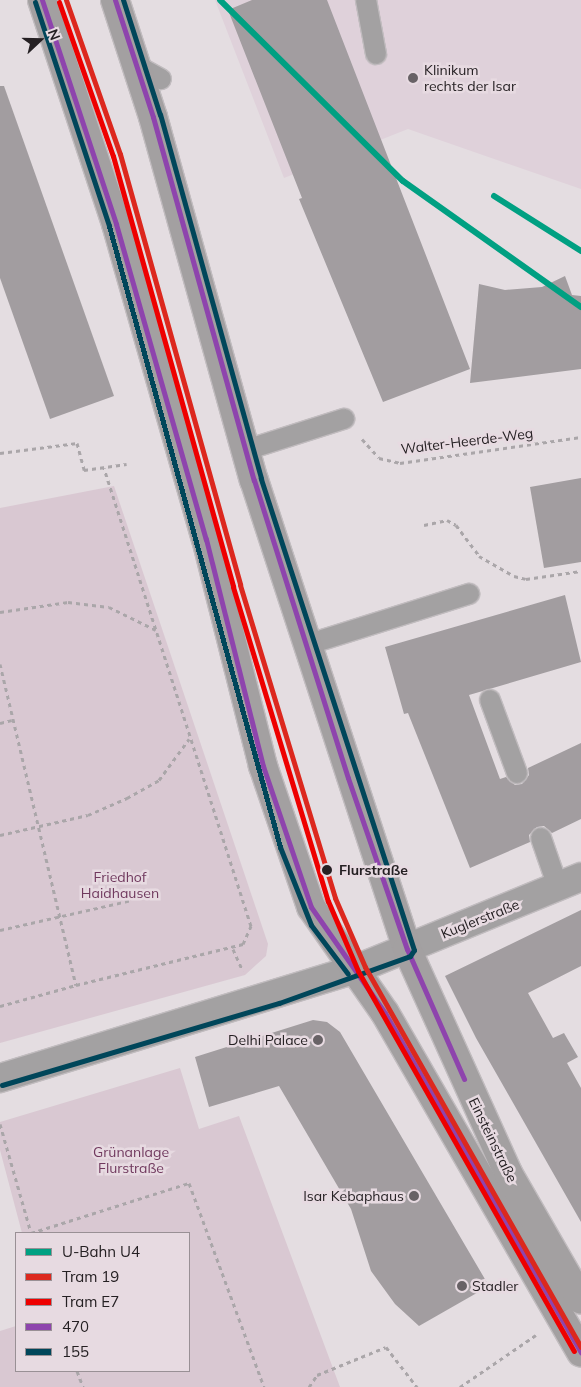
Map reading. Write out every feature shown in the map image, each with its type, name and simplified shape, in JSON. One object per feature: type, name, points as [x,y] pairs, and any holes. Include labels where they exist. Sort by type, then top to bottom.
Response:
[{"type":"main road","name":"Einsteinstraße","points":[[42,0],[116,224],[287,846],[318,922],[389,1020],[581,1353]]},
{"type":"main road","name":"Einsteinstraße","points":[[115,0],[150,73],[246,450],[306,646],[407,949],[508,1173],[581,1300]]},
{"type":"street","name":"Kuglerstraße","points":[[354,970],[570,882]]},
{"type":"street","points":[[0,1078],[354,970]]},
{"type":"lane","points":[[366,0],[376,54]]},
{"type":"lane","points":[[246,450],[344,419]]},
{"type":"lane","points":[[306,646],[469,594]]},
{"type":"lane","points":[[490,700],[516,773]]},
{"type":"lane","points":[[541,838],[570,882]]},
{"type":"path","name":"Walter-Heerde-Weg","points":[[344,419],[379,458],[400,463],[581,437]]},
{"type":"path","points":[[0,454],[77,443],[84,470],[127,464]]},
{"type":"path","points":[[0,1006],[76,985],[233,949],[243,944],[250,926],[104,468]]},
{"type":"path","points":[[424,525],[438,519],[456,525],[479,556],[514,576],[526,579],[581,571]]},
{"type":"path","points":[[0,612],[68,602],[109,607],[156,630]]},
{"type":"path","points":[[0,664],[58,916],[76,985]]},
{"type":"path","points":[[0,723],[12,720]]},
{"type":"path","points":[[0,835],[88,815],[151,785],[178,759],[190,739]]},
{"type":"path","points":[[0,930],[132,900]]},
{"type":"path","points":[[233,949],[245,975]]},
{"type":"path","points":[[0,1124],[31,1232]]},
{"type":"path","points":[[34,1232],[189,1183],[264,1387]]},
{"type":"path","points":[[460,1387],[533,1338],[559,1315]]},
{"type":"path","points":[[309,1387],[317,1375],[386,1346],[417,1387]]},
{"type":"path","points":[[77,1372],[83,1387]]},
{"type":"shaded area","name":"Klinikum rechts der Isar","points":[[215,0],[581,0],[581,189],[408,129],[284,178]]},
{"type":"green space","name":"Friedhof Haidhausen","points":[[114,486],[268,944],[266,956],[245,975],[0,1043],[0,508]]},
{"type":"green space","name":"Grünanlage Flurstraße","points":[[180,1068],[199,1129],[239,1116],[340,1387],[0,1387],[0,1331],[15,1326],[15,1372],[190,1372],[190,1232],[22,1232],[0,1150],[0,1122]]},
{"type":"building","points":[[252,0],[327,0],[470,369],[383,402],[299,199],[302,198],[228,10]]},
{"type":"building","points":[[0,86],[4,86],[114,396],[50,419],[0,278]]},
{"type":"building","points":[[565,276],[572,295],[581,296],[581,369],[470,383],[479,284],[505,290],[542,287]]},
{"type":"building","points":[[581,478],[581,562],[544,568],[530,487]]},
{"type":"building","points":[[565,595],[581,662],[469,695],[500,779],[506,777],[515,785],[522,784],[529,775],[528,768],[581,743],[581,819],[552,833],[544,826],[537,827],[529,835],[530,842],[470,868],[408,713],[404,714],[385,647]]},
{"type":"building","points":[[581,910],[581,966],[528,993],[553,1038],[564,1033],[578,1057],[567,1063],[581,1088],[581,1222],[476,1038],[445,976]]},
{"type":"building","points":[[313,1020],[327,1022],[340,1032],[489,1286],[419,1326],[395,1304],[371,1271],[351,1209],[279,1086],[209,1107],[195,1057]]},
{"type":"metro line","name":"U4","points":[[220,0],[403,181],[581,307]]},
{"type":"metro line","name":"U4","points":[[494,196],[581,251]]},
{"type":"tram line","name":"19","points":[[66,0],[120,154],[240,585],[335,898],[365,967],[581,1347]]},
{"type":"tram line","name":"E7","points":[[59,2],[113,156],[233,587],[328,901],[358,971],[574,1351]]},
{"type":"transit line","name":"470","points":[[42,0],[116,224],[206,539],[263,766],[311,907],[385,1013],[581,1353]]},
{"type":"transit line","name":"470","points":[[115,0],[153,117],[254,480],[348,778],[407,949],[464,1079]]},
{"type":"transit line","name":"155","points":[[2,1085],[279,1003],[410,956],[414,950],[261,478],[160,115],[123,0]]},
{"type":"transit line","name":"155","points":[[35,2],[109,226],[280,847],[311,925],[348,974]]},
{"type":"place","name":"Klinikum rechts der Isar","points":[[413,78]]},
{"type":"place","name":"Flurstraße","points":[[327,870]]},
{"type":"place","name":"Delhi Palace","points":[[318,1040]]},
{"type":"place","name":"Isar Kebaphaus","points":[[414,1196]]},
{"type":"place","name":"Stadler","points":[[462,1286]]}]
